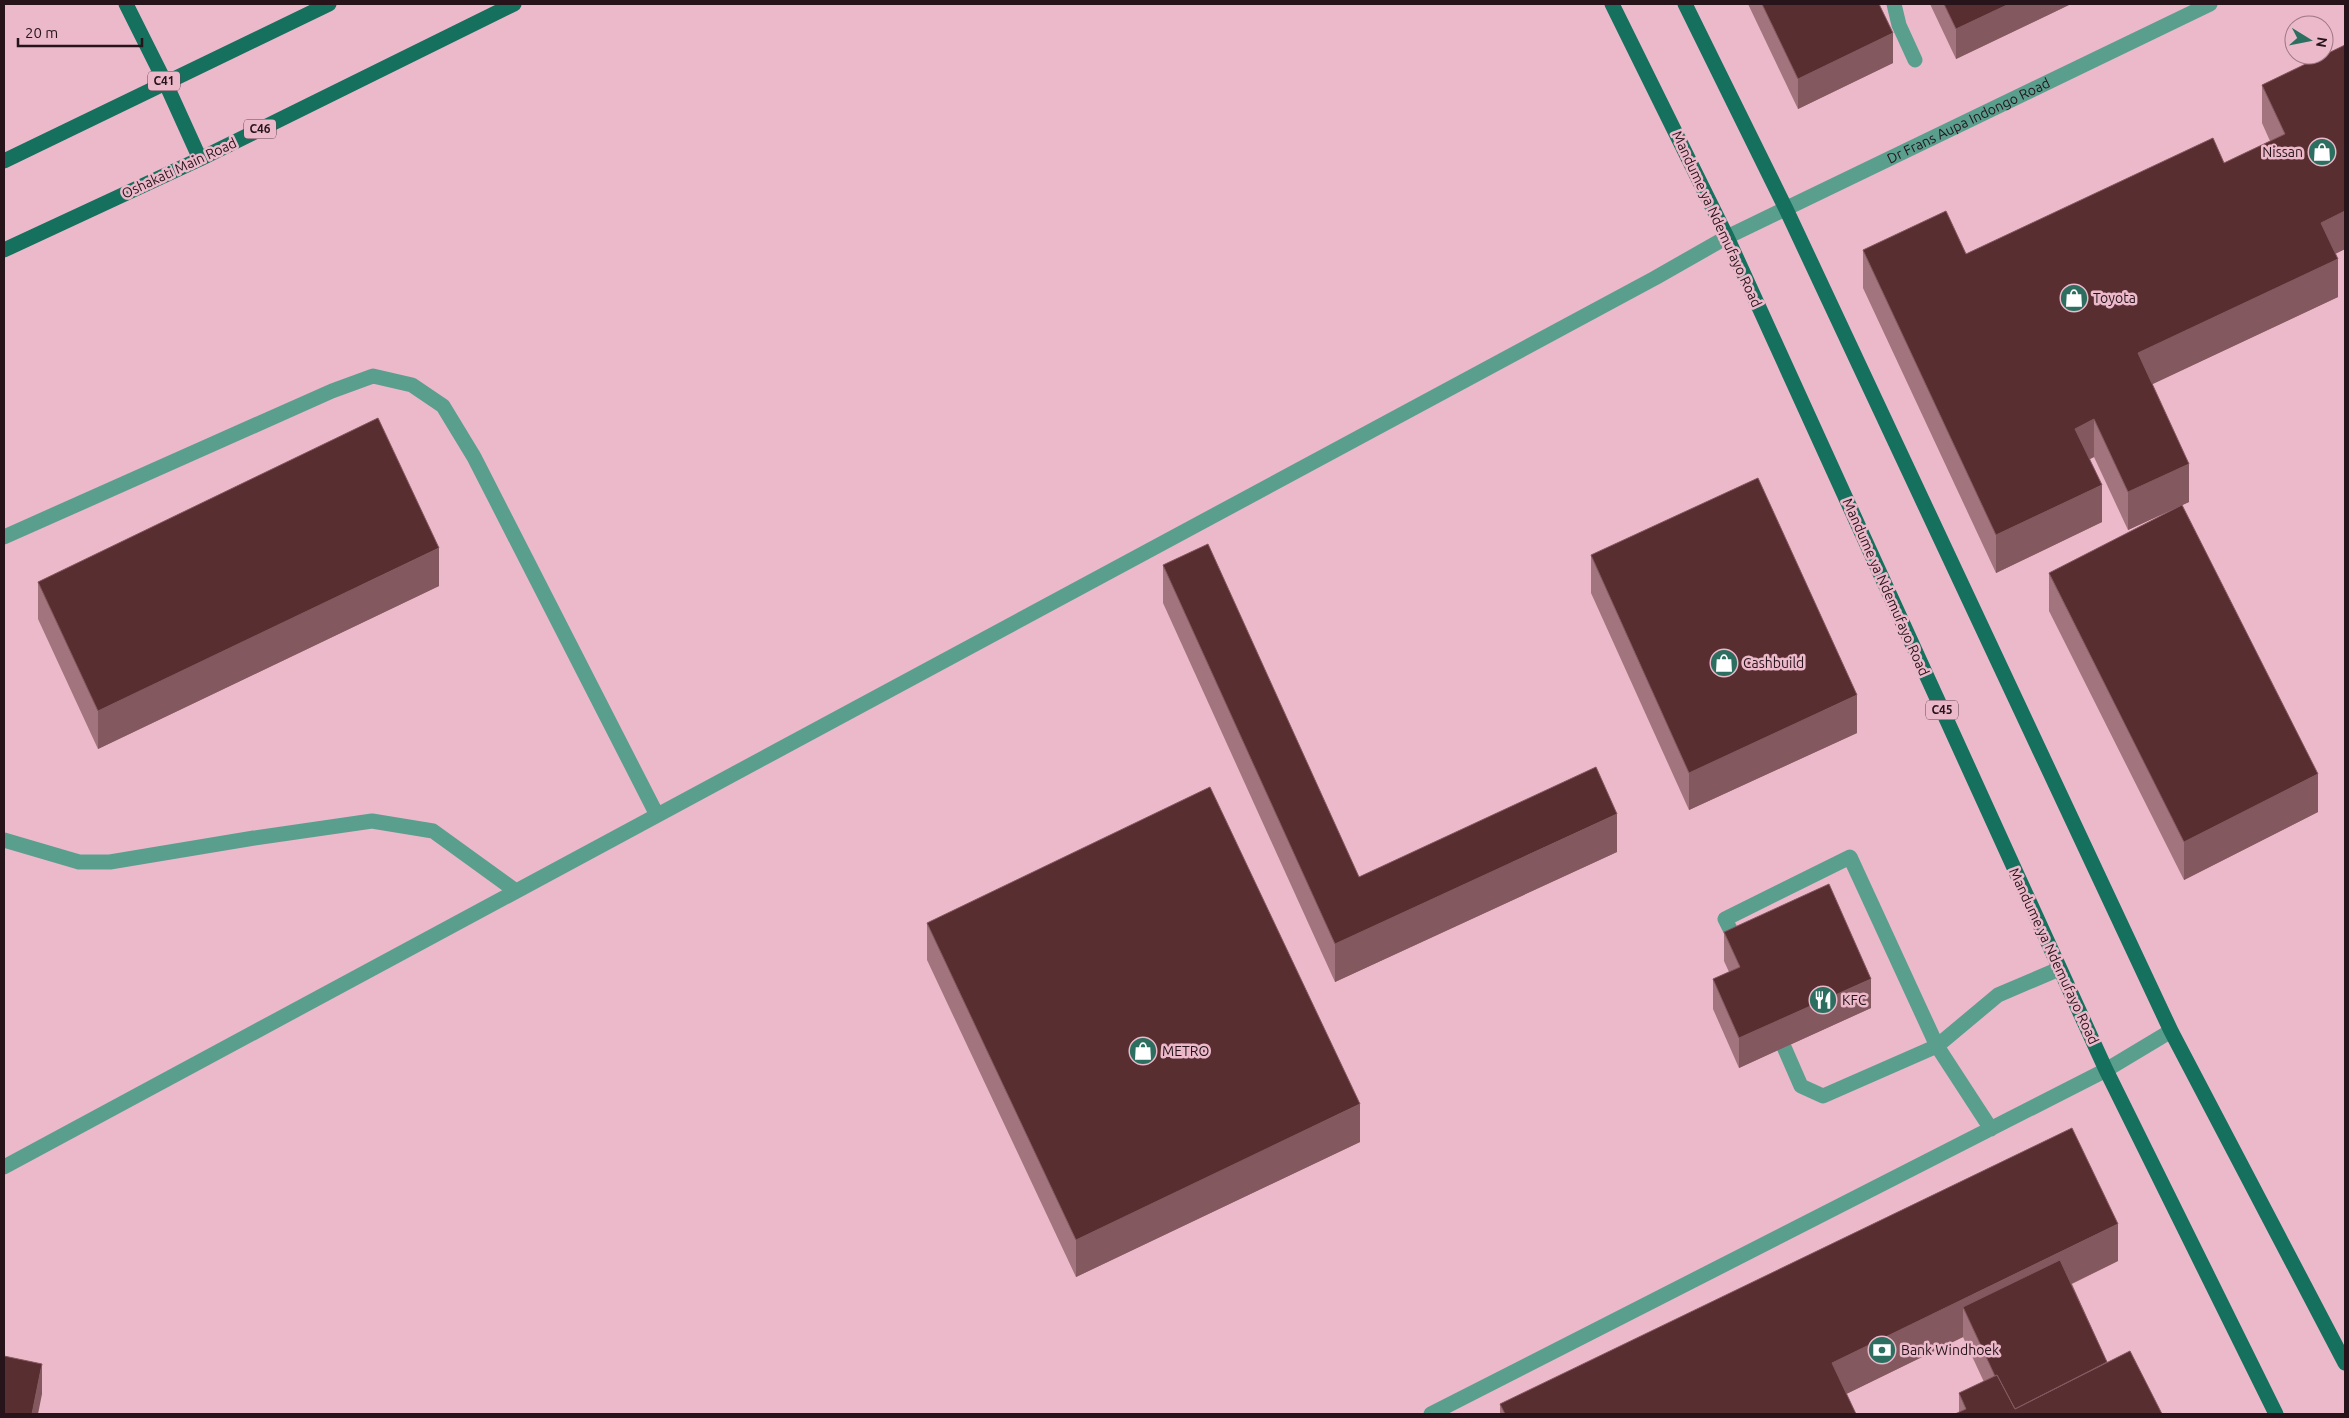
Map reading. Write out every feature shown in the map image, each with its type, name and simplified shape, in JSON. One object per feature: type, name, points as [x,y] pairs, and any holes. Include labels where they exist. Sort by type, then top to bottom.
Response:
[{"type":"main road","name":"C41","points":[[126,4],[166,84],[200,159]]},
{"type":"main road","points":[[4,161],[329,4]]},
{"type":"main road","name":"Oshakati Main Road","points":[[4,250],[200,159],[514,4]]},
{"type":"main road","name":"Mandume ya Ndemufayo Road","points":[[1612,4],[1727,237],[2106,1070],[2276,1414]]},
{"type":"main road","points":[[1685,4],[1786,209],[2171,1031],[2345,1364]]},
{"type":"street","points":[[1894,4],[1899,25],[1915,60]]},
{"type":"street","name":"Dr Frans Aupa Indongo Road","points":[[4,1167],[1727,237],[2210,4]]},
{"type":"street","points":[[4,537],[332,391],[372,376],[412,385],[443,406],[474,456],[657,815]]},
{"type":"street","points":[[4,840],[79,862],[110,862],[372,821],[433,831],[516,891]]},
{"type":"street","points":[[1742,953],[1725,920],[1850,857],[1937,1046],[1991,1129]]},
{"type":"street","points":[[1784,1048],[1801,1086],[1823,1096],[1937,1046],[1998,995],[2059,969]]},
{"type":"street","points":[[1431,1414],[2106,1070],[2171,1031]]},
{"type":"building","points":[[1762,4],[1879,4],[1893,33],[1798,79]]},
{"type":"building","points":[[1944,4],[2009,4],[1956,29]]},
{"type":"building","points":[[2345,45],[2345,211],[2321,223],[2338,259],[2138,353],[2189,464],[2128,492],[2094,419],[2075,429],[2102,485],[1996,535],[1863,250],[1946,211],[1966,254],[2213,138],[2224,163],[2285,134],[2262,85],[2304,65],[2334,65],[2334,50]]},
{"type":"building","points":[[378,418],[439,548],[98,711],[38,582]]},
{"type":"building","name":"Cashbuild","points":[[1758,478],[1857,695],[1689,773],[1591,555]]},
{"type":"building","points":[[2182,505],[2318,774],[2184,842],[2049,573]]},
{"type":"building","points":[[1208,544],[1359,877],[1596,767],[1617,814],[1335,944],[1163,565]]},
{"type":"building","name":"METRO","points":[[1210,787],[1360,1104],[1076,1240],[927,923]]},
{"type":"building","points":[[1829,884],[1871,979],[1739,1038],[1713,979],[1740,967],[1724,932]]},
{"type":"building","points":[[2072,1128],[2118,1224],[1832,1363],[1856,1414],[1505,1414],[1500,1404]]},
{"type":"building","points":[[2060,1260],[2107,1362],[2015,1409],[1997,1375],[1995,1376],[1963,1307]]},
{"type":"building","points":[[2130,1351],[2162,1414],[1955,1414],[1966,1409],[1959,1393],[1997,1375],[2015,1409]]},
{"type":"building","points":[[4,1356],[42,1364],[32,1414],[4,1414]]},
{"type":"place","name":"Nissan","points":[[2322,152]]},
{"type":"place","name":"Toyota","points":[[2074,298]]},
{"type":"place","name":"Cashbuild","points":[[1724,663]]},
{"type":"place","name":"KFC","points":[[1823,1000]]},
{"type":"place","name":"METRO","points":[[1143,1051]]},
{"type":"place","name":"Bank Windhoek","points":[[1882,1350]]}]
